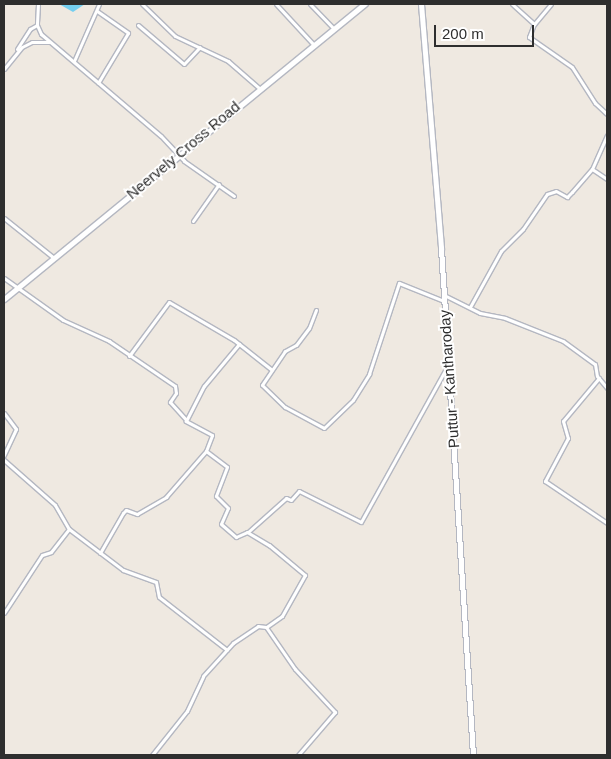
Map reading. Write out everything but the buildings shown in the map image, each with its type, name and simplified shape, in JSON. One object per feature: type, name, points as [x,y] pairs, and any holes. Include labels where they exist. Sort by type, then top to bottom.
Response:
[{"type":"main road","name":"Neervely Cross Road","points":[[4,299],[259,88],[365,4]]},
{"type":"main road","name":"Puttur - Kantharoday","points":[[421,4],[444,298],[473,755]]},
{"type":"street","points":[[38,4],[38,25],[41,34],[161,136],[178,155],[234,196]]},
{"type":"street","points":[[74,61],[99,4]]},
{"type":"street","points":[[142,4],[175,36],[228,62],[259,88]]},
{"type":"street","points":[[276,4],[313,44]]},
{"type":"street","points":[[310,4],[333,28]]},
{"type":"street","points":[[512,4],[534,24]]},
{"type":"street","points":[[551,4],[534,24],[529,37],[572,67],[582,78],[594,103],[607,114]]},
{"type":"street","points":[[97,11],[128,33],[98,83]]},
{"type":"street","points":[[4,69],[30,29],[38,25]]},
{"type":"street","points":[[138,25],[184,64],[200,47]]},
{"type":"street","points":[[16,51],[32,42],[52,43]]},
{"type":"street","points":[[470,307],[496,258],[523,228],[548,194],[556,191],[567,197],[592,169],[607,135]]},
{"type":"street","points":[[592,169],[607,179]]},
{"type":"street","points":[[193,221],[219,184]]},
{"type":"street","points":[[4,218],[54,258]]},
{"type":"street","points":[[4,278],[19,286],[63,320],[101,336],[177,388],[170,402],[186,421],[212,435],[206,451],[166,497],[137,514],[126,510],[123,513],[100,553]]},
{"type":"street","points":[[316,310],[309,328],[296,345],[285,351],[262,385],[285,407],[324,428],[352,400],[369,374],[399,283],[470,307],[480,313],[505,318],[563,341],[595,364],[599,378],[607,388]]},
{"type":"street","points":[[129,356],[169,302],[239,344],[272,370]]},
{"type":"street","points":[[186,421],[204,386],[239,344]]},
{"type":"street","points":[[206,451],[227,467],[216,496],[228,508],[221,524],[236,537],[248,532],[286,498],[291,500],[299,491],[361,522],[448,364]]},
{"type":"street","points":[[599,378],[564,421],[568,438],[545,480],[607,523]]},
{"type":"street","points":[[4,413],[16,429],[4,455]]},
{"type":"street","points":[[4,460],[55,504],[69,529],[123,570],[156,582],[159,597],[226,650]]},
{"type":"street","points":[[4,612],[42,555],[50,552],[69,529]]},
{"type":"street","points":[[152,755],[187,711],[204,676],[226,650],[258,626],[266,627],[282,616],[305,575],[269,545],[248,532]]},
{"type":"street","points":[[266,627],[295,669],[335,712],[298,755]]},
{"type":"water","points":[[59,4],[85,4],[73,12]]}]
